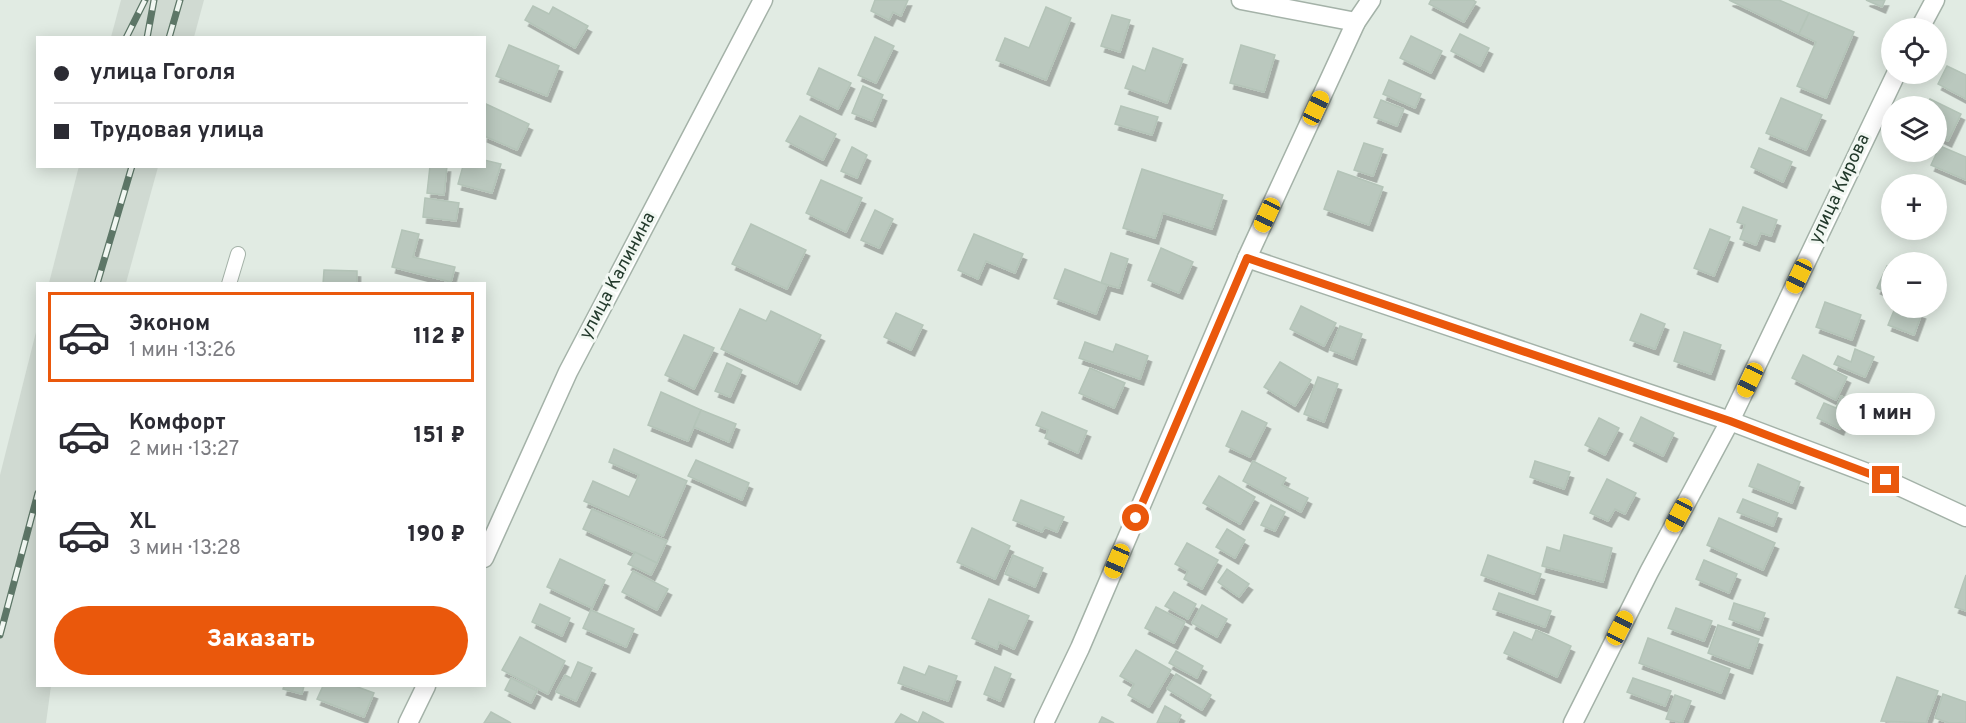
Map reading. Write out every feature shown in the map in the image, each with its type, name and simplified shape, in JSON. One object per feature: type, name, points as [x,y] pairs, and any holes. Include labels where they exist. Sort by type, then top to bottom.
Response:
[{"type":"street","name":"улица Калинина","points":[[486,554],[568,372],[763,0]]},
{"type":"street","points":[[1241,0],[1356,22]]},
{"type":"street","points":[[1044,723],[1080,648],[1247,258],[1356,22],[1371,0]]},
{"type":"street","points":[[1925,18],[1935,0]]},
{"type":"street","name":"улица Кирова","points":[[1573,723],[1649,572],[1730,421],[1891,84]]},
{"type":"street","points":[[1247,258],[1730,421],[1886,480],[1966,517]]},
{"type":"street","points":[[408,723],[426,687]]},
{"type":"lane","points":[[230,282],[238,254]]},
{"type":"shaded area","points":[[121,0],[204,0],[194,36],[111,36]]},
{"type":"shaded area","points":[[78,168],[158,168],[126,282],[49,282]]},
{"type":"shaded area","points":[[36,332],[36,687],[51,687],[46,723],[0,723],[0,475]]},
{"type":"building","points":[[875,0],[908,0],[901,16],[893,12],[889,20],[871,11]]},
{"type":"building","points":[[1431,0],[1473,0],[1476,2],[1464,22],[1429,4]]},
{"type":"building","points":[[1729,0],[1779,0],[1809,13],[1799,34]]},
{"type":"building","points":[[1866,0],[1885,0],[1882,7]]},
{"type":"building","points":[[533,6],[549,14],[553,7],[588,26],[575,48],[525,20]]},
{"type":"building","points":[[1046,7],[1071,18],[1046,80],[996,60],[1005,38],[1029,48]]},
{"type":"building","points":[[1809,13],[1854,32],[1826,98],[1797,86],[1816,42],[1799,34]]},
{"type":"building","points":[[1112,15],[1130,20],[1120,52],[1101,46]]},
{"type":"building","points":[[1460,34],[1489,48],[1480,66],[1451,51]]},
{"type":"building","points":[[1411,36],[1442,51],[1431,73],[1400,58]]},
{"type":"building","points":[[875,37],[894,46],[876,83],[858,75]]},
{"type":"building","points":[[509,45],[559,66],[547,96],[496,76]]},
{"type":"building","points":[[1241,45],[1275,55],[1264,92],[1230,83]]},
{"type":"building","points":[[1153,48],[1183,59],[1167,103],[1125,88],[1133,66],[1145,71]]},
{"type":"building","points":[[1947,66],[1966,75],[1966,99],[1938,84],[1947,84]]},
{"type":"building","points":[[819,68],[851,83],[838,109],[807,94]]},
{"type":"building","points":[[1389,80],[1421,94],[1415,108],[1383,94]]},
{"type":"building","points":[[863,86],[883,95],[872,121],[852,113]]},
{"type":"building","points":[[1781,98],[1822,115],[1806,150],[1766,133]]},
{"type":"building","points":[[1381,100],[1404,109],[1397,126],[1374,117]]},
{"type":"building","points":[[486,104],[529,124],[517,150],[486,137]]},
{"type":"building","points":[[1121,106],[1158,117],[1152,135],[1115,124]]},
{"type":"building","points":[[1947,107],[1961,114],[1947,140]]},
{"type":"building","points":[[800,116],[836,134],[823,160],[786,141]]},
{"type":"building","points":[[1364,143],[1383,149],[1373,176],[1354,170]]},
{"type":"building","points":[[852,147],[867,155],[857,178],[841,171]]},
{"type":"building","points":[[1759,148],[1792,162],[1783,182],[1751,167]]},
{"type":"building","points":[[1947,149],[1966,157],[1966,180],[1931,165],[1932,162],[1947,162]]},
{"type":"building","points":[[486,160],[501,164],[492,193],[458,184],[462,168],[486,168]]},
{"type":"building","points":[[430,168],[447,168],[444,195],[427,193]]},
{"type":"building","points":[[1142,169],[1223,195],[1212,229],[1163,213],[1155,238],[1123,228]]},
{"type":"building","points":[[1338,171],[1383,187],[1369,225],[1324,209]]},
{"type":"building","points":[[821,180],[862,198],[846,232],[806,213]]},
{"type":"building","points":[[425,198],[459,203],[456,221],[423,217]]},
{"type":"building","points":[[1743,207],[1777,220],[1771,236],[1761,233],[1756,245],[1740,239],[1745,225],[1737,222]]},
{"type":"building","points":[[875,210],[893,219],[879,248],[861,240]]},
{"type":"building","points":[[751,224],[806,250],[787,289],[732,264]]},
{"type":"building","points":[[1710,229],[1730,237],[1714,276],[1694,268]]},
{"type":"building","points":[[402,230],[419,234],[413,257],[455,267],[451,282],[392,267]]},
{"type":"building","points":[[974,234],[1023,254],[1015,273],[986,261],[978,279],[958,270]]},
{"type":"building","points":[[1161,248],[1193,262],[1179,293],[1148,280]]},
{"type":"building","points":[[1111,253],[1128,259],[1119,288],[1101,283]]},
{"type":"building","points":[[1065,269],[1107,285],[1096,314],[1054,298]]},
{"type":"building","points":[[324,270],[357,271],[357,282],[323,282]]},
{"type":"building","points":[[1825,302],[1861,315],[1852,340],[1816,327]]},
{"type":"building","points":[[1301,306],[1336,323],[1324,346],[1290,329]]},
{"type":"building","points":[[740,309],[766,321],[771,311],[821,335],[797,384],[721,349]]},
{"type":"building","points":[[896,313],[923,325],[911,350],[884,337]]},
{"type":"building","points":[[1641,314],[1665,324],[1655,349],[1630,340]]},
{"type":"building","points":[[1891,318],[1920,318],[1914,335],[1888,325]]},
{"type":"building","points":[[1340,326],[1362,334],[1353,359],[1330,350]]},
{"type":"building","points":[[1684,332],[1721,345],[1711,374],[1674,361]]},
{"type":"building","points":[[684,335],[714,348],[694,389],[665,375]]},
{"type":"building","points":[[1085,342],[1113,352],[1116,344],[1148,356],[1140,379],[1079,358]]},
{"type":"building","points":[[1855,349],[1874,357],[1865,377],[1834,364],[1838,356],[1851,362]]},
{"type":"building","points":[[1803,355],[1847,377],[1836,400],[1792,378]]},
{"type":"building","points":[[1280,362],[1311,380],[1295,406],[1264,387]]},
{"type":"building","points":[[727,363],[742,370],[730,397],[715,391]]},
{"type":"building","points":[[1090,368],[1125,383],[1114,408],[1079,393]]},
{"type":"building","points":[[1318,377],[1338,384],[1324,422],[1304,414]]},
{"type":"building","points":[[661,392],[701,410],[688,441],[648,425]]},
{"type":"building","points":[[1841,396],[1853,402],[1840,429],[1817,418],[1824,403],[1836,408]]},
{"type":"building","points":[[701,410],[736,424],[729,442],[694,427]]},
{"type":"building","points":[[1242,411],[1267,423],[1250,457],[1226,446]]},
{"type":"building","points":[[1042,412],[1087,431],[1078,453],[1045,438],[1048,430],[1036,425]]},
{"type":"building","points":[[1641,417],[1674,433],[1663,456],[1630,440]]},
{"type":"building","points":[[1599,418],[1619,428],[1605,455],[1585,445]]},
{"type":"building","points":[[614,449],[687,481],[663,536],[584,501],[593,481],[629,497],[639,475],[609,462]]},
{"type":"building","points":[[696,460],[749,483],[742,500],[688,476]]},
{"type":"building","points":[[1253,461],[1286,478],[1282,485],[1308,498],[1301,512],[1243,481]]},
{"type":"building","points":[[1535,461],[1570,472],[1564,489],[1530,477]]},
{"type":"building","points":[[1758,464],[1800,482],[1792,503],[1749,486]]},
{"type":"building","points":[[1219,476],[1255,497],[1240,524],[1203,503]]},
{"type":"building","points":[[1607,479],[1636,493],[1625,514],[1615,509],[1608,521],[1590,513]]},
{"type":"building","points":[[1743,499],[1778,513],[1773,526],[1737,512]]},
{"type":"building","points":[[1021,500],[1064,517],[1057,532],[1045,527],[1042,532],[1013,520]]},
{"type":"building","points":[[1271,505],[1285,512],[1275,531],[1261,525]]},
{"type":"building","points":[[592,509],[667,541],[657,563],[583,529]]},
{"type":"building","points":[[1719,518],[1775,543],[1763,570],[1707,545]]},
{"type":"building","points":[[972,528],[1010,546],[995,579],[957,562]]},
{"type":"building","points":[[1227,529],[1245,540],[1235,558],[1216,547]]},
{"type":"building","points":[[1564,535],[1612,548],[1603,582],[1542,566],[1547,547],[1560,551]]},
{"type":"building","points":[[1187,543],[1218,560],[1202,589],[1184,579],[1188,571],[1175,564]]},
{"type":"building","points":[[635,552],[657,563],[651,575],[628,564]]},
{"type":"building","points":[[1013,555],[1043,568],[1035,587],[1005,574]]},
{"type":"building","points":[[1488,555],[1541,574],[1534,594],[1481,575]]},
{"type":"building","points":[[560,559],[605,580],[592,608],[547,587]]},
{"type":"building","points":[[1704,560],[1737,574],[1729,593],[1696,579]]},
{"type":"building","points":[[1227,569],[1249,584],[1239,597],[1218,582]]},
{"type":"building","points":[[633,571],[668,589],[657,610],[622,592]]},
{"type":"building","points":[[1966,575],[1966,611],[1955,607]]},
{"type":"building","points":[[1174,592],[1196,604],[1188,619],[1165,606]]},
{"type":"building","points":[[1499,593],[1551,611],[1545,627],[1493,609]]},
{"type":"building","points":[[989,599],[1029,616],[1014,649],[999,642],[997,649],[972,638]]},
{"type":"building","points":[[1734,603],[1765,613],[1759,630],[1729,619]]},
{"type":"building","points":[[540,604],[570,618],[562,636],[532,622]]},
{"type":"building","points":[[1202,605],[1227,619],[1217,637],[1192,623]]},
{"type":"building","points":[[1156,607],[1185,622],[1174,643],[1145,628]]},
{"type":"building","points":[[1676,608],[1712,621],[1704,641],[1668,628]]},
{"type":"building","points":[[591,610],[634,629],[626,647],[583,628]]},
{"type":"building","points":[[1718,625],[1759,639],[1749,668],[1708,653]]},
{"type":"building","points":[[1536,630],[1571,646],[1557,677],[1504,653],[1514,632],[1532,640]]},
{"type":"building","points":[[520,637],[565,661],[548,694],[502,670]]},
{"type":"building","points":[[1648,638],[1730,669],[1721,693],[1639,663]]},
{"type":"building","points":[[1136,650],[1171,670],[1149,707],[1128,695],[1134,684],[1120,676]]},
{"type":"building","points":[[1176,651],[1203,666],[1197,678],[1169,663]]},
{"type":"building","points":[[578,662],[592,668],[576,701],[556,692],[565,675],[571,678]]},
{"type":"building","points":[[929,666],[957,676],[948,701],[898,683],[904,667],[925,675]]},
{"type":"building","points":[[995,667],[1011,674],[1000,701],[984,694]]},
{"type":"building","points":[[1176,674],[1211,695],[1202,710],[1167,689]]},
{"type":"building","points":[[1897,677],[1938,691],[1926,723],[1881,721]]},
{"type":"building","points":[[511,678],[537,691],[531,703],[505,690]]},
{"type":"building","points":[[1633,678],[1671,691],[1665,706],[1627,692]]},
{"type":"building","points":[[284,687],[304,687],[302,694],[283,689]]},
{"type":"building","points":[[323,687],[358,687],[374,693],[364,717],[317,699]]},
{"type":"building","points":[[1943,694],[1966,702],[1966,723],[1949,723],[1935,718]]},
{"type":"building","points":[[1675,695],[1691,701],[1682,723],[1666,719]]},
{"type":"building","points":[[1165,706],[1181,715],[1177,723],[1157,723]]},
{"type":"building","points":[[491,712],[511,723],[484,723]]},
{"type":"building","points":[[923,712],[944,723],[918,723]]},
{"type":"building","points":[[901,714],[918,723],[895,723]]},
{"type":"building","points":[[1102,717],[1114,723],[1099,723]]},
{"type":"railway","points":[[127,36],[145,0]]},
{"type":"railway","points":[[147,36],[154,0]]},
{"type":"railway","points":[[170,36],[180,0]]},
{"type":"railway","points":[[98,282],[131,168]]},
{"type":"railway","points":[[0,635],[36,500]]},
{"type":"route","points":[[1136,518],[1247,258],[1730,421],[1886,480]]}]
